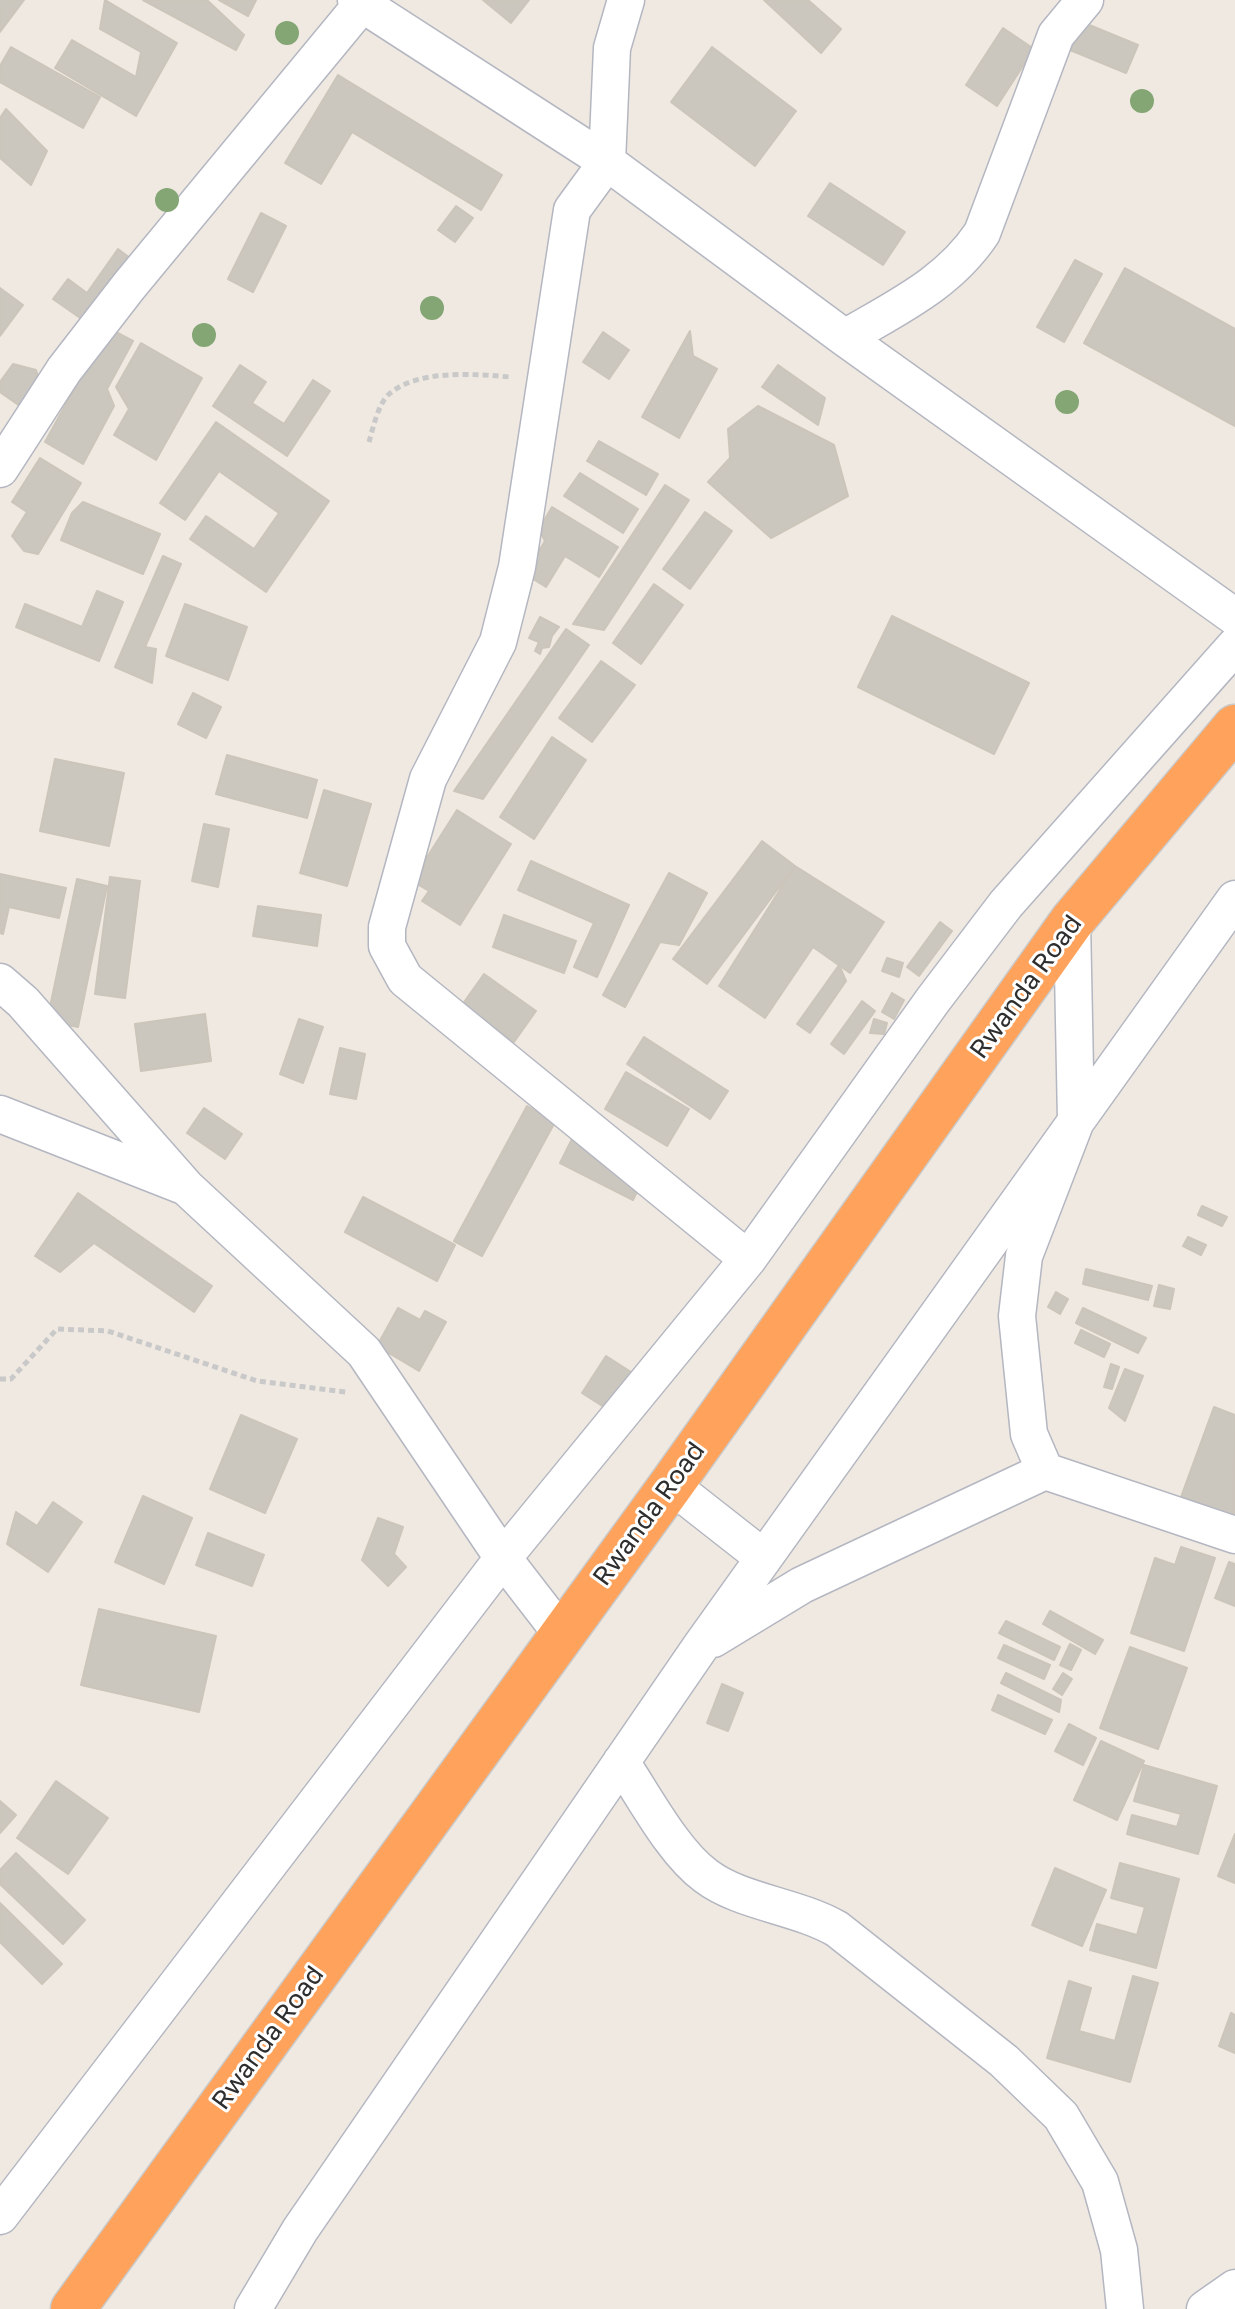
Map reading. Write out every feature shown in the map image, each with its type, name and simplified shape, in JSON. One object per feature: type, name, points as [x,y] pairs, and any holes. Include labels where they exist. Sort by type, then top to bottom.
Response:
[{"type":"highway","name":"Rwanda Road","points":[[73,2309],[671,1485],[1072,921],[1235,727]]},
{"type":"street","points":[[626,0],[612,48],[607,162],[572,210],[517,567],[505,621],[498,642],[428,779],[387,927],[387,946],[405,979],[748,1259]]},
{"type":"street","points":[[845,338],[942,281],[975,245],[1056,35],[1085,0]]},
{"type":"street","points":[[0,469],[64,370],[359,2],[607,162],[845,338],[1235,617]]},
{"type":"street","points":[[0,2216],[503,1558],[748,1259],[1006,904],[1235,646]]},
{"type":"street","points":[[253,2309],[300,2230],[701,1646],[1235,899]]},
{"type":"street","points":[[1045,1471],[1029,1434],[1017,1316],[1024,1256],[1076,1121],[1072,921]]},
{"type":"street","points":[[0,982],[23,1002],[186,1187],[341,1327],[364,1352],[503,1558],[561,1633]]},
{"type":"street","points":[[0,1114],[186,1187]]},
{"type":"street","points":[[701,1646],[802,1585],[1045,1471],[1235,1535]]},
{"type":"street","points":[[671,1485],[764,1558]]},
{"type":"street","points":[[621,1762],[685,1855],[705,1876],[740,1892],[816,1917],[837,1929],[1004,2061],[1061,2116],[1100,2182],[1119,2250],[1125,2309]]},
{"type":"street","points":[[1205,2309],[1235,2288]]},
{"type":"path","points":[[369,442],[386,397],[406,384],[467,372],[527,379],[547,376]]},
{"type":"path","points":[[0,1379],[11,1379],[57,1329],[108,1331],[257,1381],[395,1398]]},
{"type":"building","points":[[0,0],[24,0],[0,32]]},
{"type":"building","points":[[105,0],[177,43],[136,116],[55,68],[72,40],[136,77],[141,52],[100,29]]},
{"type":"building","points":[[143,0],[207,0],[244,35],[236,50]]},
{"type":"building","points":[[219,0],[256,0],[248,16]]},
{"type":"building","points":[[483,0],[529,0],[511,23]]},
{"type":"building","points":[[764,0],[808,0],[841,29],[821,53]]},
{"type":"building","points":[[1082,22],[1138,45],[1126,73],[1070,50]]},
{"type":"building","points":[[1003,28],[1034,49],[997,106],[966,85]]},
{"type":"building","points":[[11,47],[100,97],[83,128],[0,82],[0,66]]},
{"type":"building","points":[[712,47],[796,111],[755,166],[671,102]]},
{"type":"building","points":[[338,75],[502,175],[481,210],[352,132],[321,184],[285,163]]},
{"type":"building","points":[[6,109],[47,151],[31,185],[0,158],[0,118]]},
{"type":"building","points":[[830,183],[905,232],[883,265],[808,216]]},
{"type":"building","points":[[456,206],[473,218],[455,242],[438,230]]},
{"type":"building","points":[[261,213],[286,226],[253,292],[228,279]]},
{"type":"building","points":[[118,249],[138,264],[93,327],[53,299],[68,279],[87,293]]},
{"type":"building","points":[[1075,260],[1102,274],[1064,342],[1037,327]]},
{"type":"building","points":[[1125,268],[1235,329],[1235,426],[1084,343]]},
{"type":"building","points":[[0,288],[23,305],[0,336]]},
{"type":"building","points":[[108,328],[133,341],[107,389],[114,406],[83,464],[45,442]]},
{"type":"building","points":[[690,331],[693,356],[717,369],[679,438],[642,417]]},
{"type":"building","points":[[603,332],[629,350],[609,379],[583,362]]},
{"type":"building","points":[[141,343],[202,378],[156,460],[114,435],[129,409],[116,387]]},
{"type":"building","points":[[13,364],[36,370],[42,390],[27,411],[0,392],[0,382]]},
{"type":"building","points":[[240,365],[266,382],[252,403],[284,424],[313,380],[330,391],[287,456],[213,406]]},
{"type":"building","points":[[778,365],[825,398],[818,425],[762,387]]},
{"type":"building","points":[[758,406],[834,445],[848,496],[771,538],[708,482],[730,458],[728,429]]},
{"type":"building","points":[[216,422],[329,501],[266,592],[190,539],[206,516],[254,549],[279,513],[219,471],[185,520],[160,503]]},
{"type":"building","points":[[599,441],[658,474],[646,495],[587,461]]},
{"type":"building","points":[[40,458],[81,483],[38,554],[24,551],[12,536],[27,512],[12,502]]},
{"type":"building","points":[[580,473],[638,509],[623,533],[564,496]]},
{"type":"building","points":[[665,485],[689,500],[604,630],[573,624]]},
{"type":"building","points":[[83,502],[160,534],[143,574],[61,540],[72,513]]},
{"type":"building","points":[[552,507],[618,547],[599,577],[565,556],[546,587],[525,574],[545,541],[539,529]]},
{"type":"building","points":[[705,512],[732,531],[690,589],[663,569]]},
{"type":"building","points":[[163,556],[181,564],[145,647],[156,649],[152,683],[115,667]]},
{"type":"building","points":[[654,584],[683,605],[641,664],[613,643]]},
{"type":"building","points":[[97,591],[123,602],[99,661],[16,627],[25,604],[82,627]]},
{"type":"building","points":[[185,604],[247,627],[228,680],[166,656]]},
{"type":"building","points":[[892,616],[1029,683],[994,754],[858,687]]},
{"type":"building","points":[[540,617],[559,627],[549,647],[542,648],[540,654],[535,651],[539,642],[529,638]]},
{"type":"building","points":[[566,629],[589,645],[483,799],[454,791]]},
{"type":"building","points":[[601,661],[635,685],[592,742],[559,718]]},
{"type":"building","points":[[193,693],[221,707],[206,738],[178,724]]},
{"type":"building","points":[[552,737],[586,760],[534,839],[500,817]]},
{"type":"building","points":[[227,755],[317,780],[307,818],[216,794]]},
{"type":"building","points":[[55,759],[124,773],[109,846],[40,831]]},
{"type":"building","points":[[324,790],[371,804],[347,886],[300,873]]},
{"type":"building","points":[[457,810],[511,844],[460,925],[422,901],[429,891],[412,881]]},
{"type":"building","points":[[204,824],[229,829],[218,887],[192,881]]},
{"type":"building","points":[[762,841],[795,866],[707,984],[673,959]]},
{"type":"building","points":[[531,861],[629,905],[597,977],[574,967],[594,923],[518,890]]},
{"type":"building","points":[[795,866],[884,922],[850,973],[813,947],[765,1018],[719,986]]},
{"type":"building","points":[[669,873],[707,893],[679,945],[660,942],[625,1007],[603,995]]},
{"type":"building","points":[[0,874],[66,888],[59,918],[9,907],[3,934],[0,933]]},
{"type":"building","points":[[110,877],[140,881],[125,998],[95,994]]},
{"type":"building","points":[[77,879],[107,886],[78,1027],[47,1021]]},
{"type":"building","points":[[258,906],[321,915],[317,946],[253,936]]},
{"type":"building","points":[[504,915],[576,941],[564,973],[493,947]]},
{"type":"building","points":[[940,922],[952,931],[919,976],[907,967]]},
{"type":"building","points":[[887,958],[903,963],[899,977],[882,971]]},
{"type":"building","points":[[839,965],[846,981],[810,1033],[797,1024]]},
{"type":"building","points":[[484,974],[536,1011],[514,1042],[462,1005]]},
{"type":"building","points":[[892,993],[904,1000],[894,1019],[882,1012]]},
{"type":"building","points":[[862,1001],[875,1011],[844,1054],[831,1044]]},
{"type":"building","points":[[205,1014],[211,1061],[141,1071],[135,1024]]},
{"type":"building","points":[[299,1019],[323,1027],[303,1083],[280,1074]]},
{"type":"building","points":[[874,1019],[887,1023],[884,1034],[870,1033]]},
{"type":"building","points":[[644,1037],[728,1091],[710,1119],[627,1064]]},
{"type":"building","points":[[340,1048],[365,1054],[356,1099],[330,1094]]},
{"type":"building","points":[[626,1072],[689,1109],[667,1146],[605,1109]]},
{"type":"building","points":[[527,1106],[555,1122],[482,1256],[454,1241]]},
{"type":"building","points":[[204,1108],[242,1134],[225,1159],[187,1133]]},
{"type":"building","points":[[573,1137],[646,1174],[633,1200],[560,1163]]},
{"type":"building","points":[[78,1193],[212,1286],[194,1312],[94,1243],[60,1272],[35,1256]]},
{"type":"building","points":[[363,1197],[455,1245],[437,1281],[345,1232]]},
{"type":"building","points":[[1202,1206],[1227,1217],[1222,1226],[1198,1215]]},
{"type":"building","points":[[1188,1237],[1206,1245],[1201,1255],[1183,1246]]},
{"type":"building","points":[[1086,1269],[1152,1286],[1148,1300],[1083,1284]]},
{"type":"building","points":[[1159,1285],[1174,1289],[1170,1309],[1154,1306]]},
{"type":"building","points":[[1056,1292],[1068,1299],[1060,1314],[1048,1307]]},
{"type":"building","points":[[398,1308],[420,1320],[425,1311],[446,1322],[419,1371],[377,1346]]},
{"type":"building","points":[[1083,1308],[1146,1338],[1138,1353],[1076,1323]]},
{"type":"building","points":[[1081,1330],[1110,1344],[1104,1357],[1075,1343]]},
{"type":"building","points":[[606,1356],[645,1381],[621,1418],[582,1393]]},
{"type":"building","points":[[1111,1364],[1119,1367],[1112,1389],[1104,1387]]},
{"type":"building","points":[[1125,1369],[1143,1376],[1125,1421],[1109,1408]]},
{"type":"building","points":[[1214,1407],[1235,1415],[1234,1516],[1181,1497]]},
{"type":"building","points":[[241,1415],[297,1439],[265,1513],[210,1489]]},
{"type":"building","points":[[143,1496],[192,1518],[164,1584],[115,1562]]},
{"type":"building","points":[[53,1502],[82,1522],[48,1572],[7,1544],[16,1512],[37,1526]]},
{"type":"building","points":[[378,1518],[403,1527],[394,1554],[406,1567],[388,1586],[362,1560]]},
{"type":"building","points":[[208,1533],[264,1555],[252,1586],[196,1565]]},
{"type":"building","points":[[1181,1547],[1215,1558],[1184,1651],[1131,1633],[1155,1558],[1175,1565]]},
{"type":"building","points":[[1229,1562],[1235,1564],[1235,1606],[1215,1598]]},
{"type":"building","points":[[99,1609],[216,1636],[199,1712],[81,1685]]},
{"type":"building","points":[[1050,1611],[1103,1640],[1095,1654],[1043,1624]]},
{"type":"building","points":[[1006,1621],[1060,1647],[1054,1660],[999,1633]]},
{"type":"building","points":[[1070,1644],[1081,1650],[1071,1670],[1060,1665]]},
{"type":"building","points":[[1004,1645],[1050,1665],[1044,1679],[998,1658]]},
{"type":"building","points":[[1130,1647],[1187,1668],[1158,1749],[1100,1728]]},
{"type":"building","points":[[1006,1673],[1061,1700],[1059,1712],[1001,1683]]},
{"type":"building","points":[[1063,1673],[1072,1679],[1062,1695],[1053,1689]]},
{"type":"building","points":[[722,1684],[743,1693],[728,1731],[707,1723]]},
{"type":"building","points":[[998,1695],[1052,1720],[1045,1734],[992,1710]]},
{"type":"building","points":[[1069,1724],[1096,1738],[1083,1765],[1055,1751]]},
{"type":"building","points":[[1101,1741],[1144,1761],[1117,1820],[1074,1800]]},
{"type":"building","points":[[1144,1765],[1217,1786],[1198,1854],[1127,1834],[1132,1815],[1177,1827],[1181,1814],[1134,1801]]},
{"type":"building","points":[[56,1781],[108,1818],[68,1874],[17,1838]]},
{"type":"building","points":[[0,1801],[16,1815],[0,1833]]},
{"type":"building","points":[[1235,1834],[1235,1883],[1218,1876]]},
{"type":"building","points":[[16,1853],[85,1920],[63,1944],[0,1884],[0,1870]]},
{"type":"building","points":[[1120,1863],[1179,1879],[1156,1968],[1090,1950],[1097,1924],[1137,1935],[1145,1907],[1111,1898]]},
{"type":"building","points":[[1055,1868],[1106,1890],[1082,1946],[1032,1925]]},
{"type":"building","points":[[0,1903],[62,1964],[42,1984],[0,1942]]},
{"type":"building","points":[[1133,1976],[1158,1983],[1130,2082],[1047,2058],[1069,1981],[1091,1988],[1079,2031],[1115,2041]]},
{"type":"building","points":[[1231,2013],[1235,2015],[1235,2053],[1219,2046]]}]
